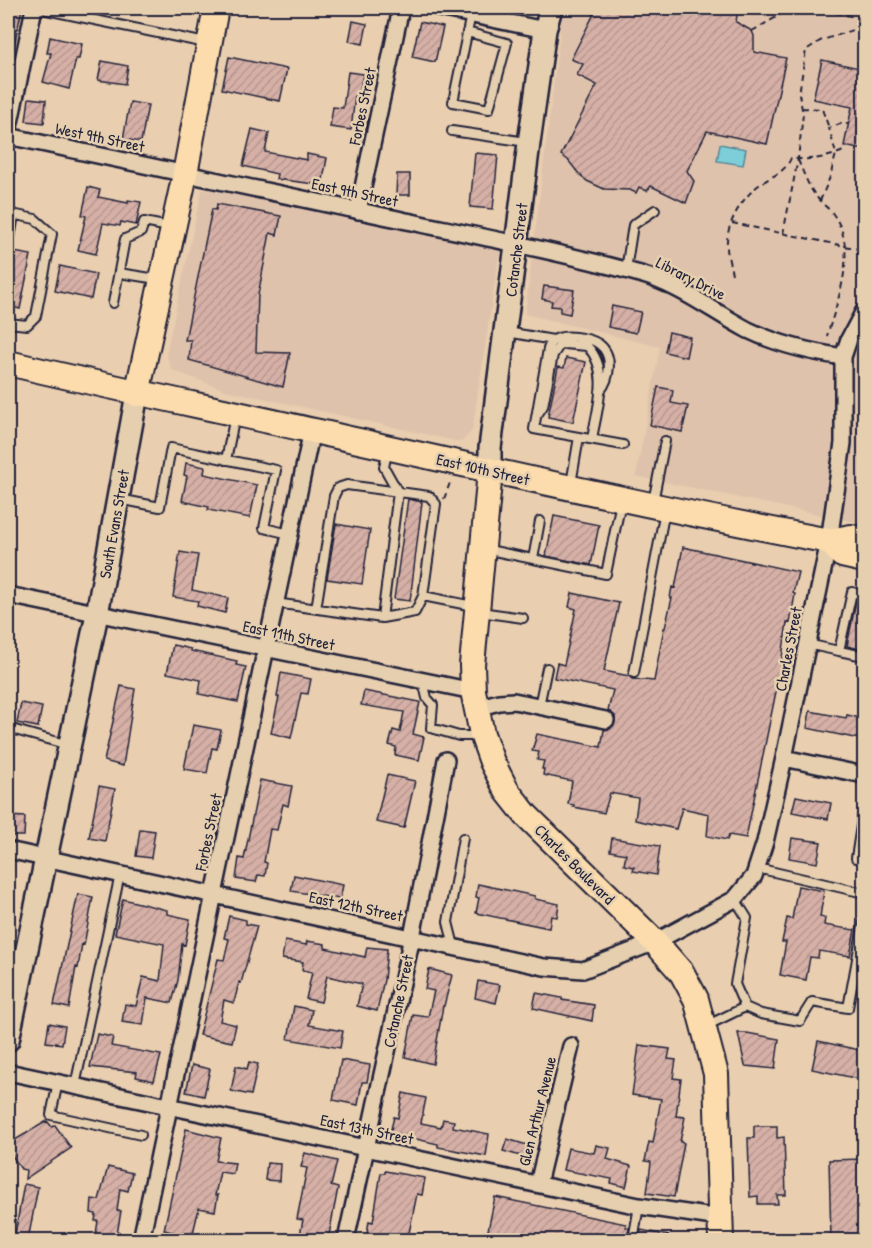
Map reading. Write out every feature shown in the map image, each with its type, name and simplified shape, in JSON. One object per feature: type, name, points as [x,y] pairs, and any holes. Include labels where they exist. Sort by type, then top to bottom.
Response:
[{"type":"main road","name":"South Evans Street","points":[[8,1040],[98,614],[137,394],[185,174],[216,8]]},
{"type":"main road","points":[[536,8],[536,15],[545,30]]},
{"type":"main road","name":"Cotanche Street","points":[[490,471],[490,447],[529,142],[545,30],[551,8]]},
{"type":"main road","name":"East 10th Street","points":[[8,363],[137,394],[312,430],[622,500],[829,541],[851,537],[864,540]]},
{"type":"main road","name":"Charles Boulevard","points":[[490,471],[472,665],[474,700],[483,736],[492,762],[507,791],[526,815],[655,942],[682,973],[696,999],[716,1074],[721,1229]]},
{"type":"main road","name":"East 10th Street","points":[[829,541],[842,555],[864,560]]},
{"type":"street","points":[[8,134],[36,8]]},
{"type":"street","name":"Forbes Street","points":[[358,211],[400,8]]},
{"type":"street","points":[[439,8],[545,30]]},
{"type":"street","name":"West 9th Street","points":[[8,134],[185,174]]},
{"type":"street","name":"East 9th Street","points":[[185,174],[517,244]]},
{"type":"street","name":"Library Drive","points":[[517,244],[626,270],[665,282],[748,329],[774,341],[799,350],[843,357]]},
{"type":"street","name":"Charles Street","points":[[655,942],[735,899],[754,876],[757,868],[784,758],[829,541],[843,443],[843,357],[849,339],[864,310]]},
{"type":"street","name":"Forbes Street","points":[[141,1240],[312,430]]},
{"type":"street","name":"East 11th Street","points":[[8,595],[423,681],[474,700]]},
{"type":"street","points":[[474,700],[514,702],[606,720]]},
{"type":"street","points":[[784,758],[864,775]]},
{"type":"street","name":"Cotanche Street","points":[[346,1240],[412,937],[446,760]]},
{"type":"street","name":"East 12th Street","points":[[8,850],[544,966],[583,970],[655,942]]},
{"type":"street","name":"Glen Arthur Avenue","points":[[538,1184],[572,1046]]},
{"type":"street","name":"East 13th Street","points":[[8,1072],[694,1216],[721,1229]]},
{"type":"lane","points":[[36,8],[209,43]]},
{"type":"lane","points":[[467,32],[507,43],[489,109],[453,102],[467,32],[471,14]]},
{"type":"lane","points":[[452,132],[529,142]]},
{"type":"lane","points":[[626,270],[633,225],[655,210]]},
{"type":"lane","points":[[8,250],[11,214],[35,219],[52,234],[36,315],[27,325],[8,323]]},
{"type":"lane","points":[[113,303],[125,239],[141,232],[144,222],[173,228]]},
{"type":"lane","points":[[119,273],[162,280]]},
{"type":"lane","points":[[505,331],[553,340],[565,336],[582,338],[599,344],[606,354],[609,366],[607,382],[600,391]]},
{"type":"lane","points":[[553,340],[548,349],[534,429],[623,445]]},
{"type":"lane","points":[[536,416],[543,406],[553,355],[559,346],[564,344],[587,346],[597,359],[600,391],[592,439]]},
{"type":"lane","points":[[226,460],[235,414]]},
{"type":"lane","points":[[570,489],[579,437]]},
{"type":"lane","points":[[634,673],[659,507],[665,441]]},
{"type":"lane","points":[[118,499],[160,507],[171,448],[276,470],[264,528],[290,534]]},
{"type":"lane","points":[[382,618],[398,492],[384,468],[388,448]]},
{"type":"lane","points":[[275,603],[316,609],[382,618],[414,612],[423,596],[436,504],[429,496],[347,485],[338,488],[334,496],[316,609]]},
{"type":"lane","points":[[483,549],[606,574],[622,500]]},
{"type":"lane","points":[[533,559],[540,521]]},
{"type":"lane","points":[[839,651],[852,592],[864,595]]},
{"type":"lane","points":[[423,596],[523,618]]},
{"type":"lane","points":[[807,644],[864,656]]},
{"type":"lane","points":[[539,706],[547,668]]},
{"type":"lane","points":[[423,681],[427,698],[433,705],[431,728],[459,736],[483,736]]},
{"type":"lane","points":[[8,728],[69,746]]},
{"type":"lane","points":[[856,858],[864,806]]},
{"type":"lane","points":[[454,946],[448,922],[463,838]]},
{"type":"lane","points":[[757,868],[864,894]]},
{"type":"lane","points":[[75,1086],[120,874]]},
{"type":"lane","points":[[735,899],[747,918],[735,984],[745,1007],[761,1014],[800,1021],[812,1002],[848,1008],[864,921]]},
{"type":"lane","points":[[704,1027],[745,1007]]},
{"type":"lane","points":[[58,1082],[51,1115],[141,1134]]},
{"type":"lane","points":[[633,1240],[639,1206]]},
{"type":"path","points":[[780,8],[783,12]]},
{"type":"path","points":[[752,30],[792,8]]},
{"type":"path","points":[[815,8],[864,19]]},
{"type":"path","points":[[783,234],[798,159],[802,108],[800,94],[806,50],[819,41],[864,26]]},
{"type":"path","points":[[802,108],[822,109],[836,154],[820,201]]},
{"type":"path","points":[[828,128],[843,123],[848,124]]},
{"type":"path","points":[[732,274],[726,242],[732,223],[748,196],[759,185],[788,165],[791,158],[836,154],[843,151],[845,146]]},
{"type":"path","points":[[798,159],[806,180],[820,201],[833,214],[843,234],[844,279],[827,336]]},
{"type":"path","points":[[732,223],[864,250]]},
{"type":"path","points":[[436,504],[446,498],[451,480]]},
{"type":"shaded area","points":[[563,8],[864,8],[864,524],[636,476],[660,347],[525,314]]},
{"type":"shaded area","points":[[215,189],[500,250],[472,431],[461,442],[225,390],[172,370],[166,354],[202,190]]},
{"type":"water","points":[[720,144],[746,149],[743,165],[717,161]]},
{"type":"building","points":[[8,8],[22,8],[12,55],[8,55]]},
{"type":"building","points":[[597,8],[738,8],[736,22],[752,31],[754,52],[786,58],[767,144],[707,131],[687,171],[694,181],[686,203],[651,186],[647,191],[639,187],[636,193],[630,190],[604,189],[587,181],[561,155],[597,85],[577,75],[583,64],[571,59]]},
{"type":"building","points":[[353,21],[367,24],[363,44],[349,41]]},
{"type":"building","points":[[420,22],[443,27],[435,62],[412,57]]},
{"type":"building","points":[[50,37],[82,44],[69,89],[43,82],[51,53],[47,53]]},
{"type":"building","points":[[229,57],[287,69],[280,101],[222,89]]},
{"type":"building","points":[[822,60],[864,69],[864,150],[844,146],[852,107],[813,99]]},
{"type":"building","points":[[102,61],[128,66],[125,84],[98,80]]},
{"type":"building","points":[[348,72],[363,74],[359,97],[355,96],[351,130],[330,127],[333,107],[343,108]]},
{"type":"building","points":[[29,98],[46,100],[44,123],[26,121]]},
{"type":"building","points":[[130,102],[148,105],[141,142],[123,139]]},
{"type":"building","points":[[252,129],[269,133],[265,152],[307,160],[307,154],[327,158],[322,185],[276,179],[277,174],[243,166]]},
{"type":"building","points":[[475,153],[498,155],[493,209],[470,207]]},
{"type":"building","points":[[397,174],[410,174],[410,195],[396,195]]},
{"type":"building","points":[[88,187],[100,190],[98,197],[128,203],[128,200],[141,202],[136,225],[121,222],[120,226],[103,223],[96,254],[78,250],[86,216],[82,215]]},
{"type":"building","points":[[217,204],[281,216],[277,235],[270,233],[258,295],[256,352],[290,353],[283,387],[189,360],[191,340],[185,340],[212,209],[216,210]]},
{"type":"building","points":[[14,252],[31,255],[20,309],[8,306],[8,286]]},
{"type":"building","points":[[60,266],[96,274],[91,299],[55,291]]},
{"type":"building","points":[[544,286],[574,290],[570,314],[560,312],[560,307],[551,306],[552,301],[542,299]]},
{"type":"building","points":[[612,306],[641,312],[636,333],[608,327]]},
{"type":"building","points":[[669,332],[690,337],[686,357],[665,352]]},
{"type":"building","points":[[566,358],[586,362],[573,422],[548,417],[558,367],[564,368]]},
{"type":"building","points":[[658,387],[673,390],[671,403],[688,406],[682,432],[650,425]]},
{"type":"building","points":[[186,463],[205,467],[204,474],[257,485],[250,518],[208,510],[209,507],[182,501],[187,476],[184,475]]},
{"type":"building","points":[[408,499],[422,502],[410,601],[394,599]]},
{"type":"building","points":[[554,516],[599,525],[591,565],[546,556]]},
{"type":"building","points":[[336,524],[370,530],[362,584],[327,579]]},
{"type":"building","points":[[683,547],[798,572],[790,623],[787,622],[780,672],[746,838],[729,835],[727,840],[707,836],[709,814],[682,808],[676,829],[635,820],[638,798],[610,793],[604,813],[573,807],[574,805],[568,804],[572,781],[543,775],[544,761],[537,760],[539,752],[532,751],[537,734],[601,747],[604,730],[610,729],[615,723],[615,716],[608,711],[613,690],[554,678],[557,663],[564,665],[576,609],[569,607],[572,593],[619,603],[604,671],[629,676],[632,679],[654,681],[672,598],[670,598],[672,587],[675,588]]},
{"type":"building","points":[[180,552],[198,555],[192,590],[228,598],[225,613],[197,606],[198,601],[173,597]]},
{"type":"building","points":[[856,601],[864,603],[864,650],[847,646]]},
{"type":"building","points":[[173,645],[237,661],[236,665],[246,667],[238,702],[199,694],[201,680],[167,673]]},
{"type":"building","points":[[281,673],[311,679],[308,694],[301,693],[291,738],[271,733],[279,697],[277,697]]},
{"type":"building","points":[[121,686],[135,689],[123,766],[104,761]]},
{"type":"building","points":[[364,691],[420,702],[413,734],[424,737],[419,760],[395,755],[396,747],[389,745],[393,730],[400,732],[404,712],[361,705]]},
{"type":"building","points":[[21,703],[42,707],[38,727],[17,723]]},
{"type":"building","points":[[810,711],[864,719],[864,740],[807,728]]},
{"type":"building","points":[[193,725],[221,730],[217,749],[212,748],[207,773],[184,769]]},
{"type":"building","points":[[387,775],[415,781],[404,828],[376,822]]},
{"type":"building","points":[[260,780],[292,786],[288,806],[283,804],[277,830],[270,829],[264,862],[267,863],[265,876],[258,875],[256,882],[236,879],[239,858],[244,859]]},
{"type":"building","points":[[99,786],[115,789],[105,841],[89,838]]},
{"type":"building","points":[[796,796],[831,803],[828,819],[792,812]]},
{"type":"building","points":[[8,816],[25,817],[24,836],[8,836]]},
{"type":"building","points":[[140,829],[155,831],[151,858],[136,856]]},
{"type":"building","points":[[612,838],[660,846],[656,875],[633,871],[634,867],[624,865],[626,854],[610,851]]},
{"type":"building","points":[[792,838],[821,842],[817,863],[789,858]]},
{"type":"building","points":[[294,875],[343,885],[340,899],[291,891]]},
{"type":"building","points":[[478,884],[535,896],[535,899],[559,904],[557,917],[551,916],[549,928],[476,913],[479,898],[476,897]]},
{"type":"building","points":[[798,886],[824,891],[820,917],[825,918],[824,925],[855,930],[850,956],[819,951],[818,958],[810,957],[806,980],[780,975],[786,942],[782,942],[787,918],[792,919]]},
{"type":"building","points":[[78,894],[93,897],[84,945],[82,944],[78,968],[76,967],[69,1008],[54,1005]]},
{"type":"building","points":[[123,899],[167,910],[167,914],[190,919],[185,945],[182,944],[178,980],[172,1003],[147,998],[143,1025],[122,1022],[125,1004],[136,1006],[143,977],[160,981],[164,944],[115,934]]},
{"type":"building","points":[[229,916],[246,920],[246,924],[257,926],[234,1003],[224,1000],[220,1021],[236,1025],[232,1042],[199,1035],[218,959],[224,960],[229,939],[224,938]]},
{"type":"building","points":[[285,941],[306,945],[307,941],[325,944],[325,948],[365,957],[367,947],[387,949],[384,980],[377,1011],[357,1006],[362,984],[327,976],[321,1002],[306,999],[312,972],[302,970],[303,962],[282,959]]},
{"type":"building","points":[[429,969],[452,975],[443,1006],[433,1064],[405,1057],[413,1015],[428,1017],[434,991],[425,989]]},
{"type":"building","points":[[478,981],[500,985],[496,1003],[475,998]]},
{"type":"building","points":[[536,993],[594,1005],[592,1021],[533,1008]]},
{"type":"building","points":[[294,1006],[312,1010],[309,1025],[343,1031],[340,1048],[288,1039]]},
{"type":"building","points":[[49,1023],[65,1026],[62,1044],[46,1042]]},
{"type":"building","points":[[738,1033],[779,1039],[775,1069],[745,1066]]},
{"type":"building","points":[[97,1034],[113,1037],[111,1046],[161,1055],[154,1081],[136,1077],[137,1072],[90,1067]]},
{"type":"building","points":[[818,1041],[864,1051],[864,1080],[812,1069]]},
{"type":"building","points":[[639,1045],[670,1049],[668,1059],[676,1060],[673,1078],[681,1079],[676,1116],[685,1117],[680,1142],[684,1143],[674,1197],[647,1193],[651,1162],[645,1161],[649,1142],[653,1143],[661,1099],[632,1095]]},
{"type":"building","points":[[341,1060],[370,1065],[367,1082],[362,1082],[358,1105],[333,1100]]},
{"type":"building","points":[[249,1062],[258,1064],[251,1095],[231,1091],[236,1066],[247,1069]]},
{"type":"building","points":[[192,1065],[210,1069],[204,1096],[186,1092]]},
{"type":"building","points":[[403,1093],[426,1098],[421,1123],[441,1127],[443,1119],[454,1121],[453,1127],[489,1134],[486,1156],[438,1147],[438,1144],[390,1133],[394,1117],[398,1118]]},
{"type":"building","points":[[47,1121],[52,1127],[55,1125],[71,1148],[25,1179],[26,1170],[21,1169],[11,1154],[15,1140]]},
{"type":"building","points":[[754,1126],[777,1126],[777,1138],[784,1137],[786,1195],[777,1195],[778,1204],[758,1204],[758,1196],[750,1197],[748,1138],[754,1138]]},
{"type":"building","points":[[186,1129],[221,1138],[216,1161],[235,1163],[233,1174],[220,1172],[215,1195],[218,1195],[215,1211],[199,1208],[192,1237],[164,1230]]},
{"type":"building","points":[[507,1139],[527,1145],[524,1157],[503,1151]]},
{"type":"building","points":[[596,1145],[610,1148],[607,1159],[631,1166],[626,1187],[611,1183],[612,1179],[563,1170],[568,1148],[594,1153]]},
{"type":"building","points":[[305,1153],[337,1161],[331,1186],[338,1188],[328,1240],[299,1240],[303,1220],[297,1219],[307,1168],[301,1167]]},
{"type":"building","points":[[864,1159],[864,1192],[859,1192],[861,1240],[831,1240],[829,1160]]},
{"type":"building","points":[[267,1163],[280,1164],[279,1181],[265,1180]]},
{"type":"building","points":[[108,1167],[132,1173],[128,1191],[120,1189],[117,1211],[121,1211],[116,1240],[95,1240],[98,1221],[95,1221],[96,1214],[91,1213],[92,1199],[99,1200]]},
{"type":"building","points":[[385,1171],[425,1178],[422,1195],[417,1194],[406,1240],[366,1240],[369,1221],[373,1222],[381,1173]]},
{"type":"building","points":[[24,1184],[38,1187],[28,1240],[14,1240]]},
{"type":"building","points":[[495,1197],[626,1224],[629,1228],[627,1240],[486,1240]]},
{"type":"building","points":[[641,1230],[670,1236],[670,1240],[639,1240]]}]
